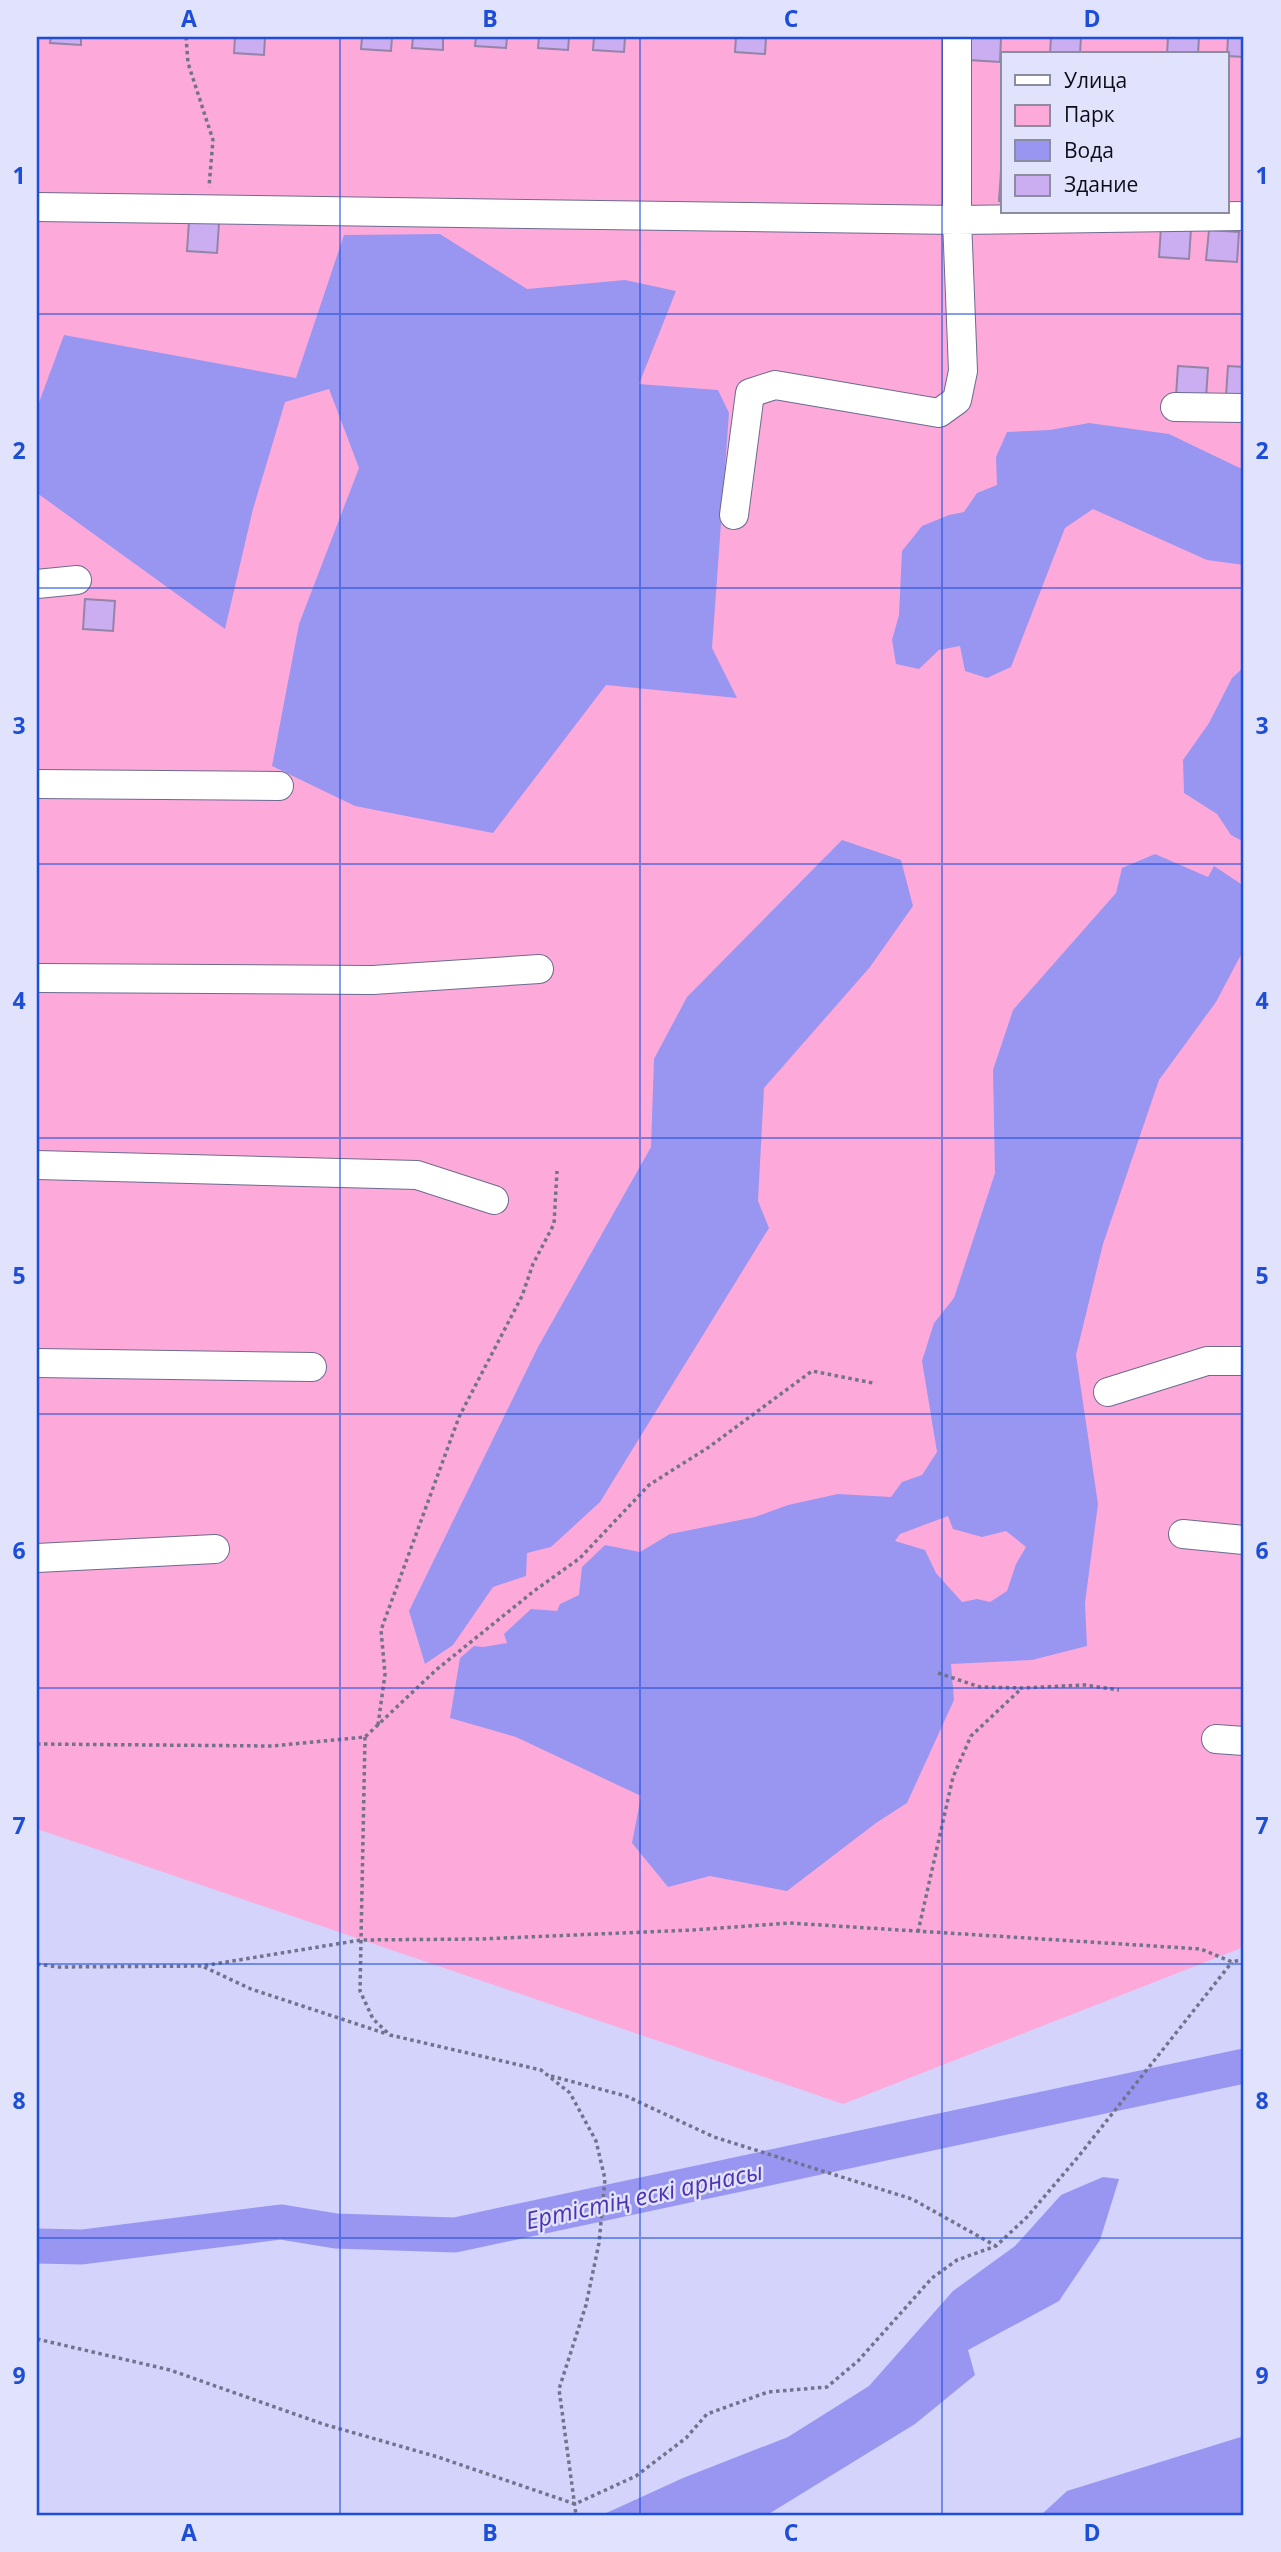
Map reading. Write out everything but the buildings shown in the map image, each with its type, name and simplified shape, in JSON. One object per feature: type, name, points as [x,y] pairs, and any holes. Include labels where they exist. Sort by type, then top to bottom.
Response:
[{"type":"street","points":[[734,515],[750,393],[775,385],[939,413],[957,400],[963,371],[957,220],[957,37]]},
{"type":"street","points":[[37,207],[957,220],[1244,216]]},
{"type":"street","points":[[1175,407],[1244,408]]},
{"type":"street","points":[[37,584],[77,580]]},
{"type":"street","points":[[37,784],[279,786]]},
{"type":"street","points":[[37,978],[373,980],[539,969]]},
{"type":"street","points":[[37,1165],[417,1175],[494,1200]]},
{"type":"street","points":[[1108,1392],[1206,1361],[1244,1361]]},
{"type":"street","points":[[37,1363],[312,1367]]},
{"type":"street","points":[[1183,1534],[1244,1540]]},
{"type":"street","points":[[37,1558],[215,1549]]},
{"type":"street","points":[[1216,1739],[1244,1741]]},
{"type":"path","points":[[186,37],[188,63],[213,140],[207,210]]},
{"type":"path","points":[[377,1727],[385,1674],[381,1630],[459,1417],[522,1296],[533,1264],[554,1224],[557,1171]]},
{"type":"path","points":[[37,1744],[272,1746],[365,1737],[436,1670],[534,1591],[580,1558],[649,1485],[730,1432],[812,1371],[873,1383]]},
{"type":"path","points":[[938,1673],[980,1688],[1085,1685],[1119,1690]]},
{"type":"path","points":[[918,1933],[953,1777],[971,1736],[1022,1688]]},
{"type":"path","points":[[365,1737],[360,1991],[373,2019],[390,2035]]},
{"type":"path","points":[[37,1964],[57,1967],[202,1966],[361,1940],[480,1939],[789,1923],[1201,1949],[1232,1962],[1244,1959]]},
{"type":"path","points":[[37,2339],[170,2370],[323,2424],[438,2457],[575,2504],[636,2476],[686,2438],[707,2414],[768,2392],[827,2387],[858,2361],[932,2278],[957,2260],[996,2246],[1027,2217],[1078,2157],[1232,1962]]},
{"type":"path","points":[[202,1966],[251,1989],[390,2035],[541,2070],[570,2093],[596,2141],[605,2179],[599,2243],[586,2305],[559,2389],[576,2515]]},
{"type":"path","points":[[549,2076],[625,2096],[715,2137],[912,2199],[996,2246]]},
{"type":"green space","points":[[37,37],[1244,37],[1244,1947],[843,2104],[37,1829]]},
{"type":"water","points":[[440,234],[527,289],[625,280],[676,291],[639,384],[718,390],[729,413],[712,648],[737,698],[606,685],[493,833],[355,806],[272,766],[299,624],[359,468],[329,389],[285,402],[253,509],[225,629],[37,493],[37,408],[64,335],[296,378],[344,235]]},
{"type":"water","points":[[1089,423],[1169,434],[1244,470],[1244,565],[1207,560],[1093,509],[1065,528],[1011,667],[987,678],[965,671],[960,646],[939,650],[919,669],[896,664],[892,640],[899,615],[902,551],[922,526],[964,512],[977,493],[997,485],[996,457],[1007,432],[1050,430]]},
{"type":"water","points":[[1244,667],[1244,842],[1231,835],[1217,814],[1184,793],[1183,760],[1209,723],[1232,678]]},
{"type":"water","points":[[842,840],[901,860],[913,906],[870,967],[764,1088],[758,1201],[769,1228],[600,1502],[551,1547],[527,1553],[526,1576],[493,1587],[453,1645],[425,1664],[409,1611],[538,1347],[651,1147],[654,1059],[687,997]]},
{"type":"water","points":[[1155,854],[1208,877],[1214,866],[1244,886],[1244,949],[1216,1002],[1159,1080],[1103,1244],[1076,1355],[1098,1504],[1085,1603],[1087,1646],[1032,1660],[951,1664],[954,1700],[907,1803],[876,1823],[787,1891],[710,1876],[668,1887],[632,1843],[641,1796],[516,1737],[450,1718],[460,1658],[474,1646],[507,1643],[504,1634],[531,1609],[557,1611],[560,1604],[579,1595],[582,1567],[605,1545],[640,1552],[670,1534],[755,1517],[788,1505],[838,1494],[891,1497],[902,1482],[922,1475],[937,1452],[922,1361],[934,1323],[954,1298],[995,1173],[993,1070],[1013,1010],[1116,893],[1122,868]],"holes":[[[948,1516],[953,1529],[982,1537],[1006,1531],[1026,1547],[1016,1564],[1007,1591],[990,1602],[977,1599],[962,1602],[936,1573],[925,1550],[895,1541],[900,1534]]]},
{"type":"water","points":[[1103,2177],[1119,2179],[1100,2240],[1059,2301],[968,2350],[975,2375],[915,2424],[767,2515],[602,2515],[683,2478],[788,2437],[869,2386],[953,2291],[1015,2246],[1061,2195]]},
{"type":"water","points":[[1244,2436],[1244,2515],[1041,2515],[1067,2491]]},
{"type":"waterway","name":"Ертістің ескі арнасы","points":[[37,2246],[82,2247],[281,2222],[336,2231],[455,2235],[1244,2066]]}]
